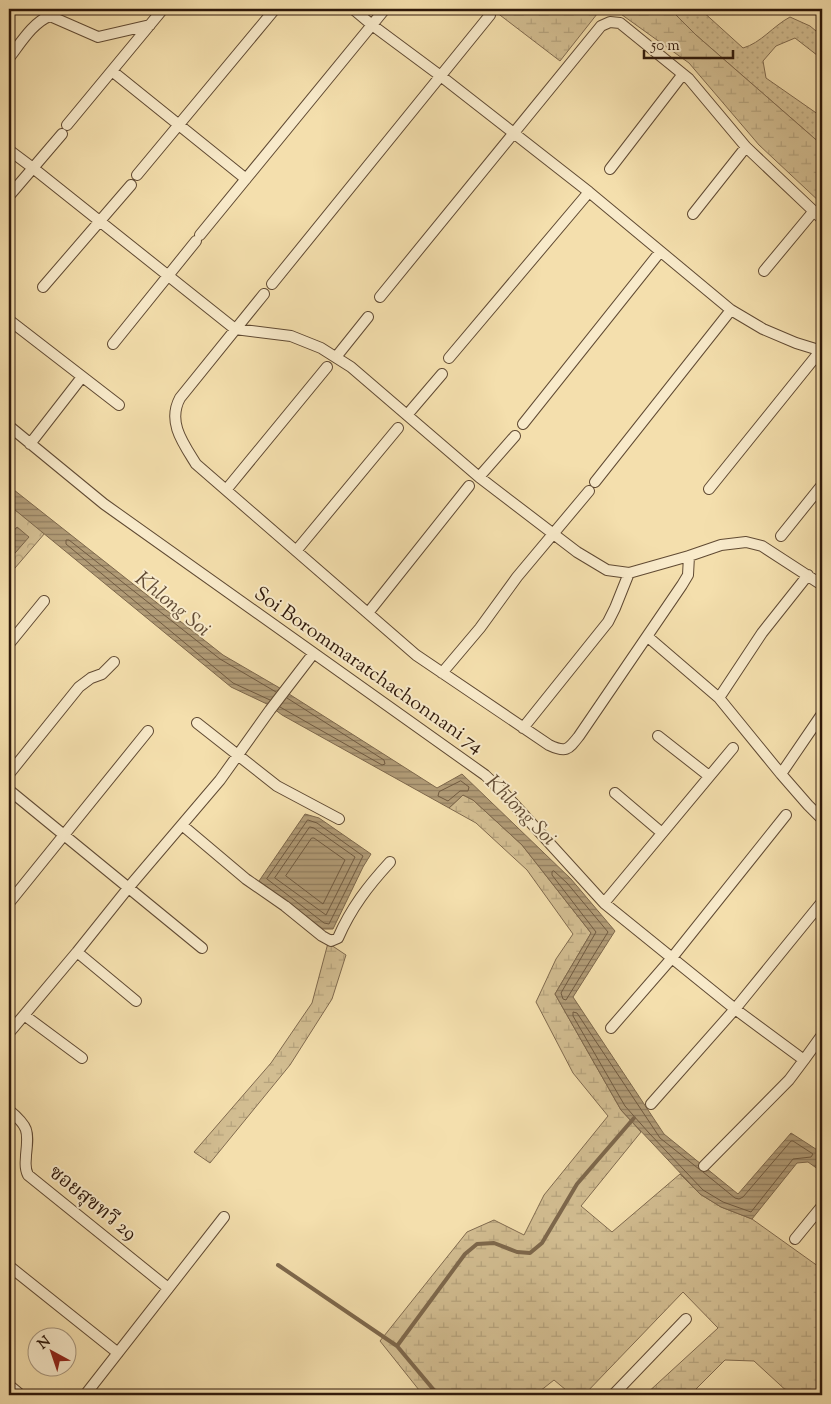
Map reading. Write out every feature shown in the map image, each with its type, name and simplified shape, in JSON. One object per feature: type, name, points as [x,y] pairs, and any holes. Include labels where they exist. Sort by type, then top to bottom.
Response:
[{"type":"street","points":[[9,196],[163,9]]},
{"type":"street","points":[[137,175],[275,9]]},
{"type":"street","points":[[353,9],[442,76],[588,192],[731,310],[763,329],[796,343],[821,350],[709,489]]},
{"type":"street","points":[[113,344],[385,9]]},
{"type":"street","points":[[9,58],[36,24],[43,18],[50,16],[98,37],[150,25]]},
{"type":"street","points":[[272,284],[490,16]]},
{"type":"street","points":[[380,297],[601,26],[610,22],[620,23],[689,79],[746,146],[822,219]]},
{"type":"street","points":[[112,71],[246,179]]},
{"type":"street","points":[[610,169],[683,74]]},
{"type":"street","points":[[693,214],[746,146]]},
{"type":"street","points":[[9,150],[235,329],[291,336],[336,357],[479,477],[578,552],[607,570],[629,573],[721,545],[746,542],[762,546],[822,585]]},
{"type":"street","points":[[43,287],[131,184]]},
{"type":"street","points":[[449,358],[588,192]]},
{"type":"street","points":[[764,271],[813,212]]},
{"type":"street","points":[[523,424],[660,252]]},
{"type":"street","points":[[264,294],[180,398],[175,407],[174,417],[180,436],[196,464],[416,655],[523,728],[561,750],[571,746],[648,637],[688,575],[689,556]]},
{"type":"street","points":[[595,482],[731,310]]},
{"type":"street","points":[[336,357],[368,317]]},
{"type":"street","points":[[9,320],[119,405]]},
{"type":"street","points":[[226,490],[326,367]]},
{"type":"street","points":[[407,415],[442,374]]},
{"type":"street","points":[[30,444],[82,377]]},
{"type":"street","name":"Soi Borommaratchachonnani 74","points":[[9,426],[98,500],[485,775],[503,792],[604,903],[671,959],[804,1060]]},
{"type":"street","points":[[296,551],[398,428]]},
{"type":"street","points":[[479,477],[515,436]]},
{"type":"street","points":[[781,536],[822,485]]},
{"type":"street","points":[[368,613],[469,486]]},
{"type":"street","points":[[442,673],[480,628],[517,577],[589,491]]},
{"type":"street","points":[[523,728],[608,622],[616,608],[629,573]]},
{"type":"street","points":[[719,698],[762,632],[808,576]]},
{"type":"street","points":[[9,644],[44,601]]},
{"type":"street","points":[[648,637],[719,698],[808,805],[822,819]]},
{"type":"street","points":[[9,1033],[220,780],[313,654]]},
{"type":"street","points":[[9,774],[79,687],[102,674],[114,662]]},
{"type":"street","points":[[782,774],[822,714]]},
{"type":"street","points":[[197,724],[277,786],[339,819]]},
{"type":"street","points":[[9,903],[148,731]]},
{"type":"street","points":[[658,736],[709,776]]},
{"type":"street","points":[[604,903],[733,748]]},
{"type":"street","points":[[9,790],[202,948]]},
{"type":"street","points":[[615,793],[662,833]]},
{"type":"street","points":[[611,1028],[671,959],[786,816]]},
{"type":"street","points":[[182,825],[246,879],[331,941],[338,938],[356,902],[371,882],[390,862]]},
{"type":"street","points":[[651,1104],[735,1009],[822,902]]},
{"type":"street","points":[[77,952],[136,1001]]},
{"type":"street","points":[[24,1015],[82,1058]]},
{"type":"street","points":[[704,1166],[789,1080],[822,1035]]},
{"type":"street","name":"ซอยสุขทวี 29","points":[[9,1110],[22,1120],[26,1128],[28,1138],[24,1168],[28,1175],[168,1288]]},
{"type":"street","points":[[795,1239],[822,1206]]},
{"type":"street","points":[[85,1395],[224,1217]]},
{"type":"street","points":[[9,1266],[118,1353]]},
{"type":"street","points":[[613,1395],[686,1319]]},
{"type":"street","points":[[9,1385],[22,1395]]},
{"type":"green space","points":[[492,9],[601,9],[560,61]]},
{"type":"green space","points":[[620,9],[670,9],[696,35],[822,145],[822,204],[759,145],[689,63],[618,12]]},
{"type":"green space","points":[[670,9],[700,9],[743,48],[756,42],[790,17],[810,26],[822,36],[822,59],[795,38],[776,46],[763,61],[766,78],[822,117],[822,145],[696,35]]},
{"type":"green space","points":[[9,505],[45,533],[9,575],[9,560],[28,537],[17,527],[9,536]]},
{"type":"green space","points":[[463,795],[473,800],[522,845],[591,933],[555,994],[621,1110],[641,1132],[581,1206],[612,1232],[680,1174],[700,1194],[721,1207],[752,1219],[822,1269],[822,1395],[791,1395],[754,1361],[725,1360],[690,1395],[645,1395],[718,1328],[683,1292],[584,1395],[572,1395],[554,1380],[535,1395],[423,1395],[380,1341],[467,1232],[494,1220],[524,1235],[544,1195],[608,1116],[573,1073],[536,1002],[556,959],[573,934],[527,870],[476,823],[449,808]]},
{"type":"green space","points":[[328,943],[346,955],[332,999],[290,1065],[210,1163],[194,1152],[271,1063],[312,1003]]},
{"type":"water","points":[[9,486],[223,655],[278,687],[437,788],[462,774],[571,879],[615,931],[573,997],[664,1134],[738,1194],[791,1133],[822,1153],[822,1172],[808,1162],[797,1163],[752,1219],[721,1207],[700,1194],[621,1110],[555,994],[591,933],[522,845],[473,800],[463,795],[449,808],[282,715],[269,705],[231,687],[9,505]]},
{"type":"water","points":[[17,527],[29,537],[9,560],[9,536]]},
{"type":"water","points":[[305,814],[319,818],[371,854],[333,929],[323,929],[259,881]]},
{"type":"waterway","points":[[397,1346],[465,1254],[477,1244],[494,1243],[517,1252],[530,1253],[542,1243],[577,1184],[634,1118]]},
{"type":"waterway","points":[[278,1265],[397,1346],[438,1395]]},
{"type":"water label","name":"Khlong Soi","points":[[172,605]]},
{"type":"water label","name":"Khlong Soi","points":[[520,811]]}]
